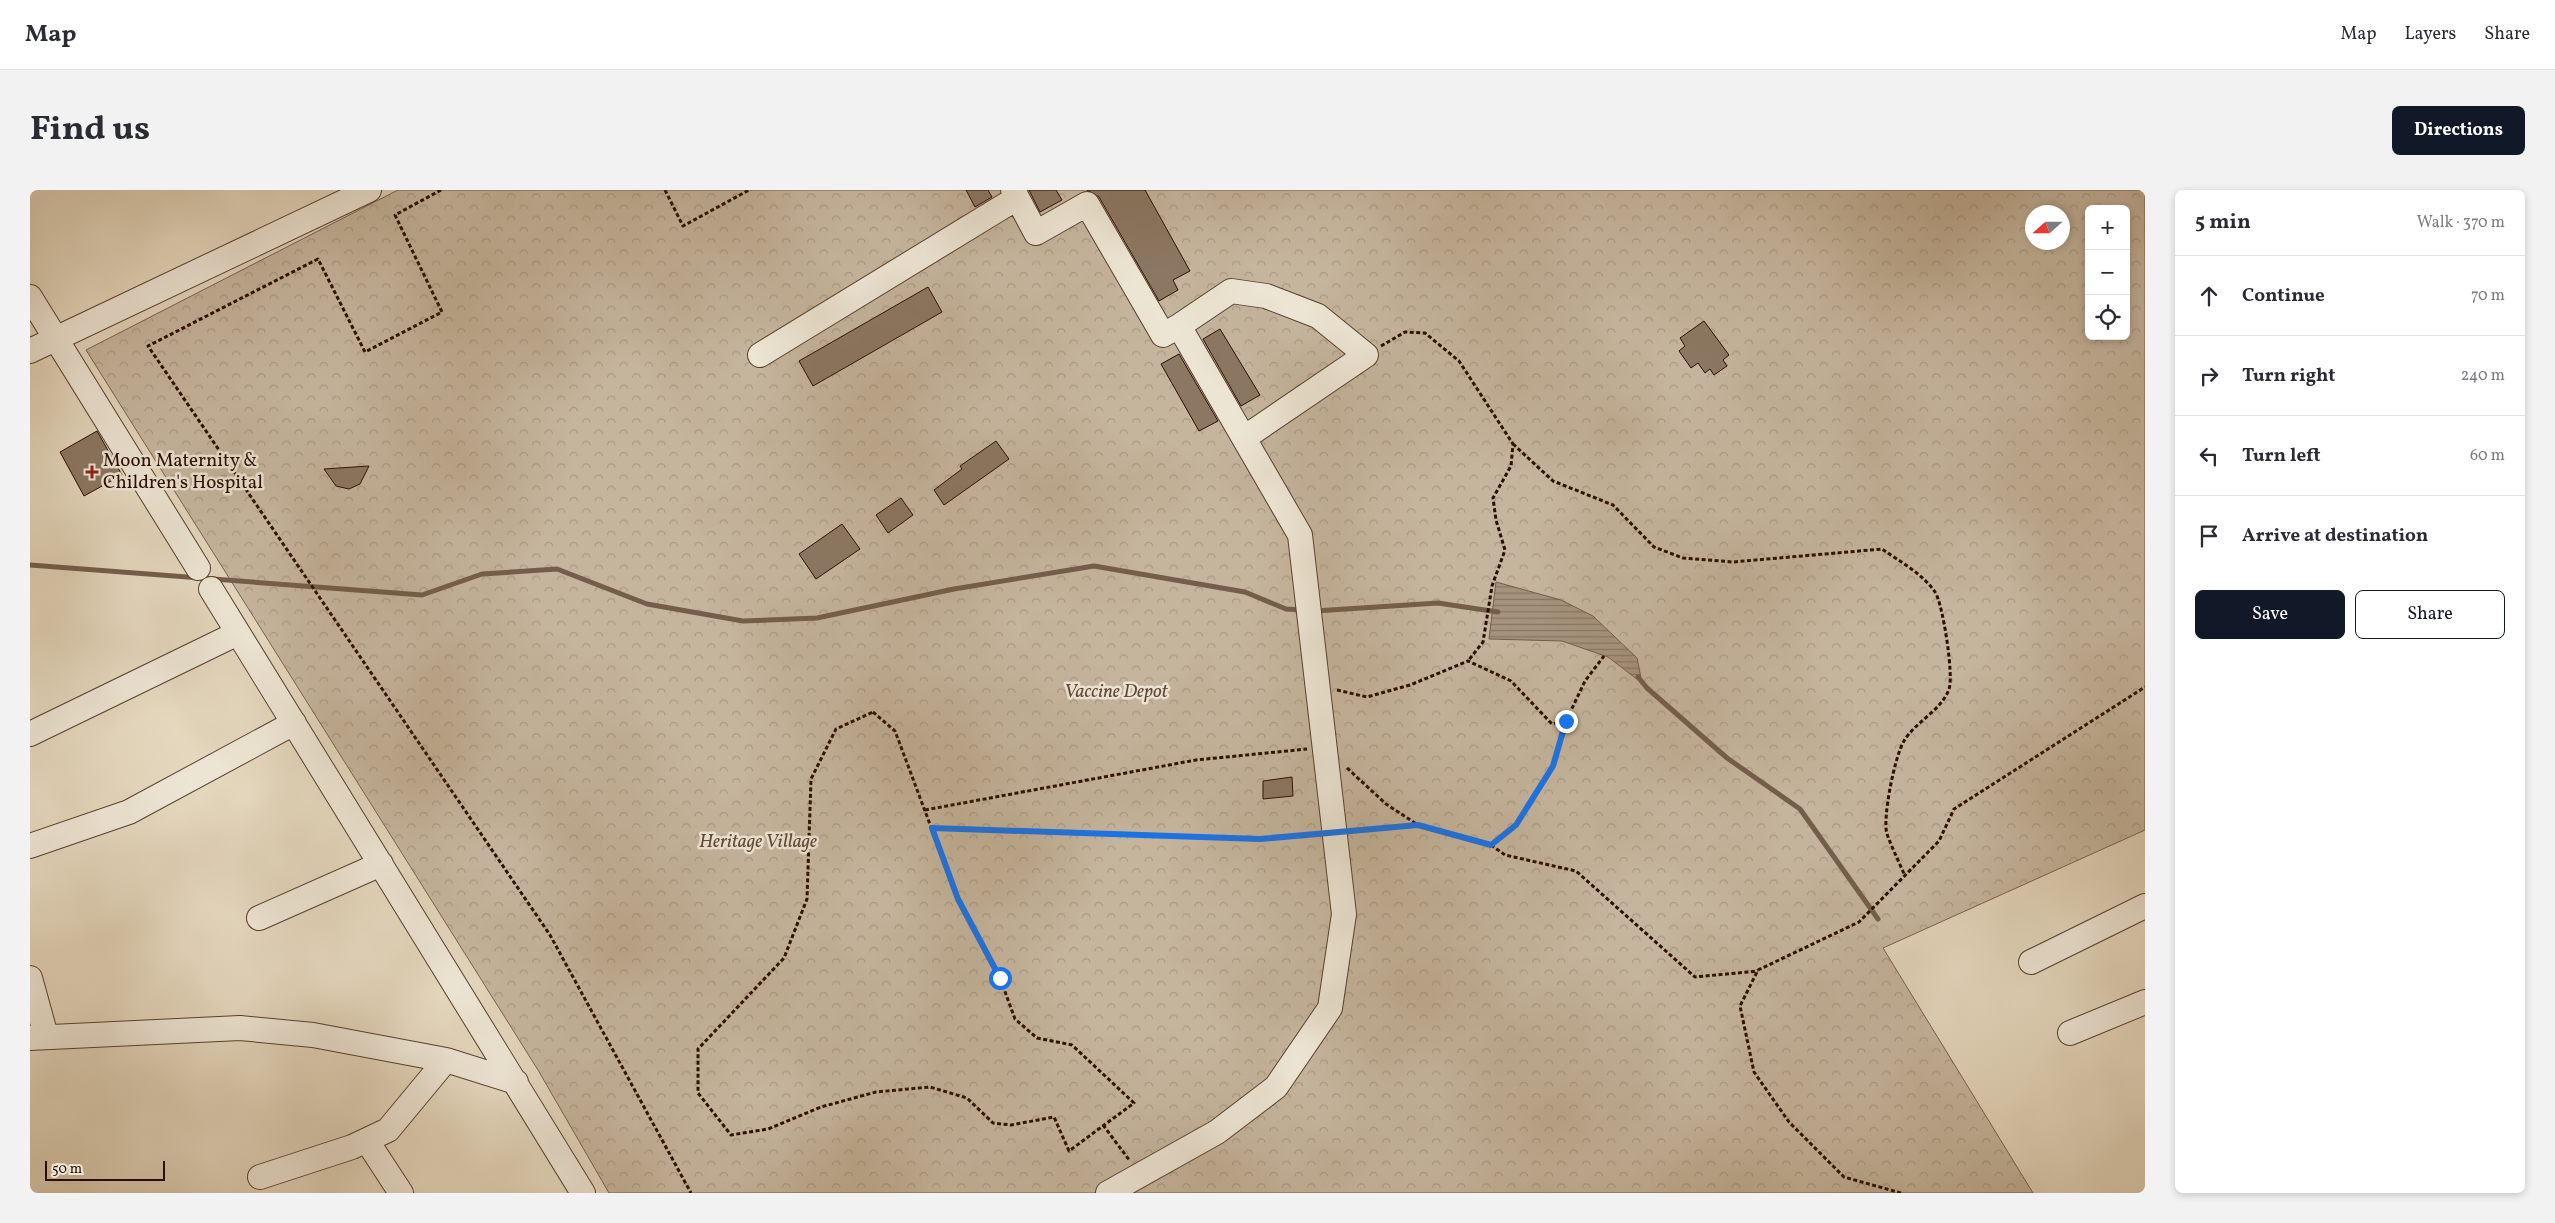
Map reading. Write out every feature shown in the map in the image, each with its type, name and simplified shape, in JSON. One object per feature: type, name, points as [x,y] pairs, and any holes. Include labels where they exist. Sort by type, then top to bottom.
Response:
[{"type":"street","points":[[326,190],[359,195]]},
{"type":"street","points":[[760,355],[1015,194],[1036,233],[1088,204],[1163,336],[1231,290],[1266,296],[1318,316],[1366,354],[1244,438]]},
{"type":"street","points":[[30,351],[359,195]]},
{"type":"street","points":[[32,305],[56,340],[198,568]]},
{"type":"street","points":[[1108,1193],[1217,1132],[1276,1087],[1330,1008],[1344,914],[1300,535],[1179,326]]},
{"type":"street","points":[[211,589],[516,1082],[582,1193]]},
{"type":"street","points":[[30,734],[238,633]]},
{"type":"street","points":[[30,846],[129,812],[294,722]]},
{"type":"street","points":[[258,918],[381,864]]},
{"type":"street","points":[[2031,962],[2145,906]]},
{"type":"street","points":[[30,978],[38,1037],[240,1028],[313,1034],[446,1060],[516,1082]]},
{"type":"street","points":[[2070,1034],[2145,1002]]},
{"type":"street","points":[[260,1177],[367,1142],[388,1130],[446,1060]]},
{"type":"street","points":[[367,1142],[401,1193]]},
{"type":"path","points":[[441,190],[395,215],[442,312],[365,352],[318,259],[148,346],[550,934],[691,1193]]},
{"type":"path","points":[[665,190],[683,226],[749,190]]},
{"type":"path","points":[[1366,354],[1405,332],[1425,333],[1459,361],[1513,444],[1553,481],[1613,506],[1654,547],[1683,558],[1733,562],[1882,548],[1918,576],[1936,593],[1947,636],[1949,689],[1932,712],[1904,741],[1893,773],[1887,808],[1886,833],[1904,876]]},
{"type":"path","points":[[1317,686],[1367,697],[1410,684],[1468,661],[1482,642],[1492,586],[1505,550],[1496,520],[1493,498],[1511,466],[1513,444]]},
{"type":"path","points":[[1491,845],[1516,825],[1553,766],[1566,721],[1585,681],[1604,656]]},
{"type":"path","points":[[1468,661],[1511,681],[1552,724],[1566,721]]},
{"type":"path","points":[[925,810],[1196,760],[1325,747],[1386,804],[1418,825],[1491,845],[1505,855],[1576,871],[1695,976],[1758,970],[1859,922],[1938,841],[1954,809],[2145,687]]},
{"type":"path","points":[[873,712],[896,731],[925,810],[958,899],[1000,978],[1015,1019],[1037,1038],[1072,1045],[1134,1103],[1069,1151],[1054,1117],[1011,1125],[992,1123],[967,1098],[930,1087],[876,1092],[822,1107],[768,1129],[731,1135],[698,1093],[698,1049],[784,958],[808,899],[811,779],[836,729],[873,712]]},
{"type":"path","points":[[932,828],[1260,839],[1418,825]]},
{"type":"path","points":[[1758,970],[1740,1006],[1754,1072],[1789,1122],[1844,1177],[1900,1193]]},
{"type":"path","points":[[1103,1126],[1141,1175]]},
{"type":"green space","name":"Vaccine Depot","points":[[398,190],[2145,190],[2145,830],[1883,948],[2033,1193],[609,1193],[538,1070],[86,350]]},
{"type":"shaded area","points":[[1496,582],[1561,600],[1593,616],[1637,658],[1642,683],[1608,657],[1562,641],[1489,639]]},
{"type":"building","points":[[966,190],[988,190],[992,197],[975,207]]},
{"type":"building","points":[[1029,190],[1056,190],[1062,200],[1040,212]]},
{"type":"building","points":[[1087,190],[1145,190],[1190,271],[1173,280],[1178,290],[1159,301],[1099,197]]},
{"type":"building","points":[[928,287],[942,312],[813,386],[799,361]]},
{"type":"building","points":[[1704,321],[1729,355],[1723,360],[1727,366],[1714,375],[1710,369],[1705,373],[1698,363],[1691,368],[1679,351],[1685,346],[1680,338]]},
{"type":"building","points":[[1220,329],[1260,395],[1241,406],[1203,339]]},
{"type":"building","points":[[1179,354],[1218,421],[1199,431],[1161,364]]},
{"type":"building","points":[[97,431],[122,475],[84,496],[60,452]]},
{"type":"building","points":[[996,441],[1009,459],[944,505],[934,490],[962,469],[960,466]]},
{"type":"building","points":[[369,466],[360,484],[349,489],[336,486],[324,469]]},
{"type":"building","points":[[901,498],[913,515],[888,533],[876,515]]},
{"type":"building","points":[[842,524],[860,549],[816,579],[799,554]]},
{"type":"building","points":[[1292,777],[1293,796],[1263,799],[1263,781]]},
{"type":"waterway","points":[[30,565],[422,595],[482,574],[557,569],[647,604],[743,621],[817,618],[954,589],[1094,566],[1245,592],[1286,609],[1302,610]]},
{"type":"waterway","points":[[1315,611],[1438,603],[1498,612]]},
{"type":"waterway","points":[[1638,677],[1647,688],[1727,758],[1800,809],[1878,919]]},
{"type":"place","name":"Moon Maternity & Children's Hospital","points":[[92,472]]},
{"type":"route","points":[[1000,978],[958,899],[932,828],[1260,839],[1418,825],[1491,845],[1516,825],[1553,766],[1566,721]]},
{"type":"park label","name":"Heritage Village","points":[[758,842]]}]
